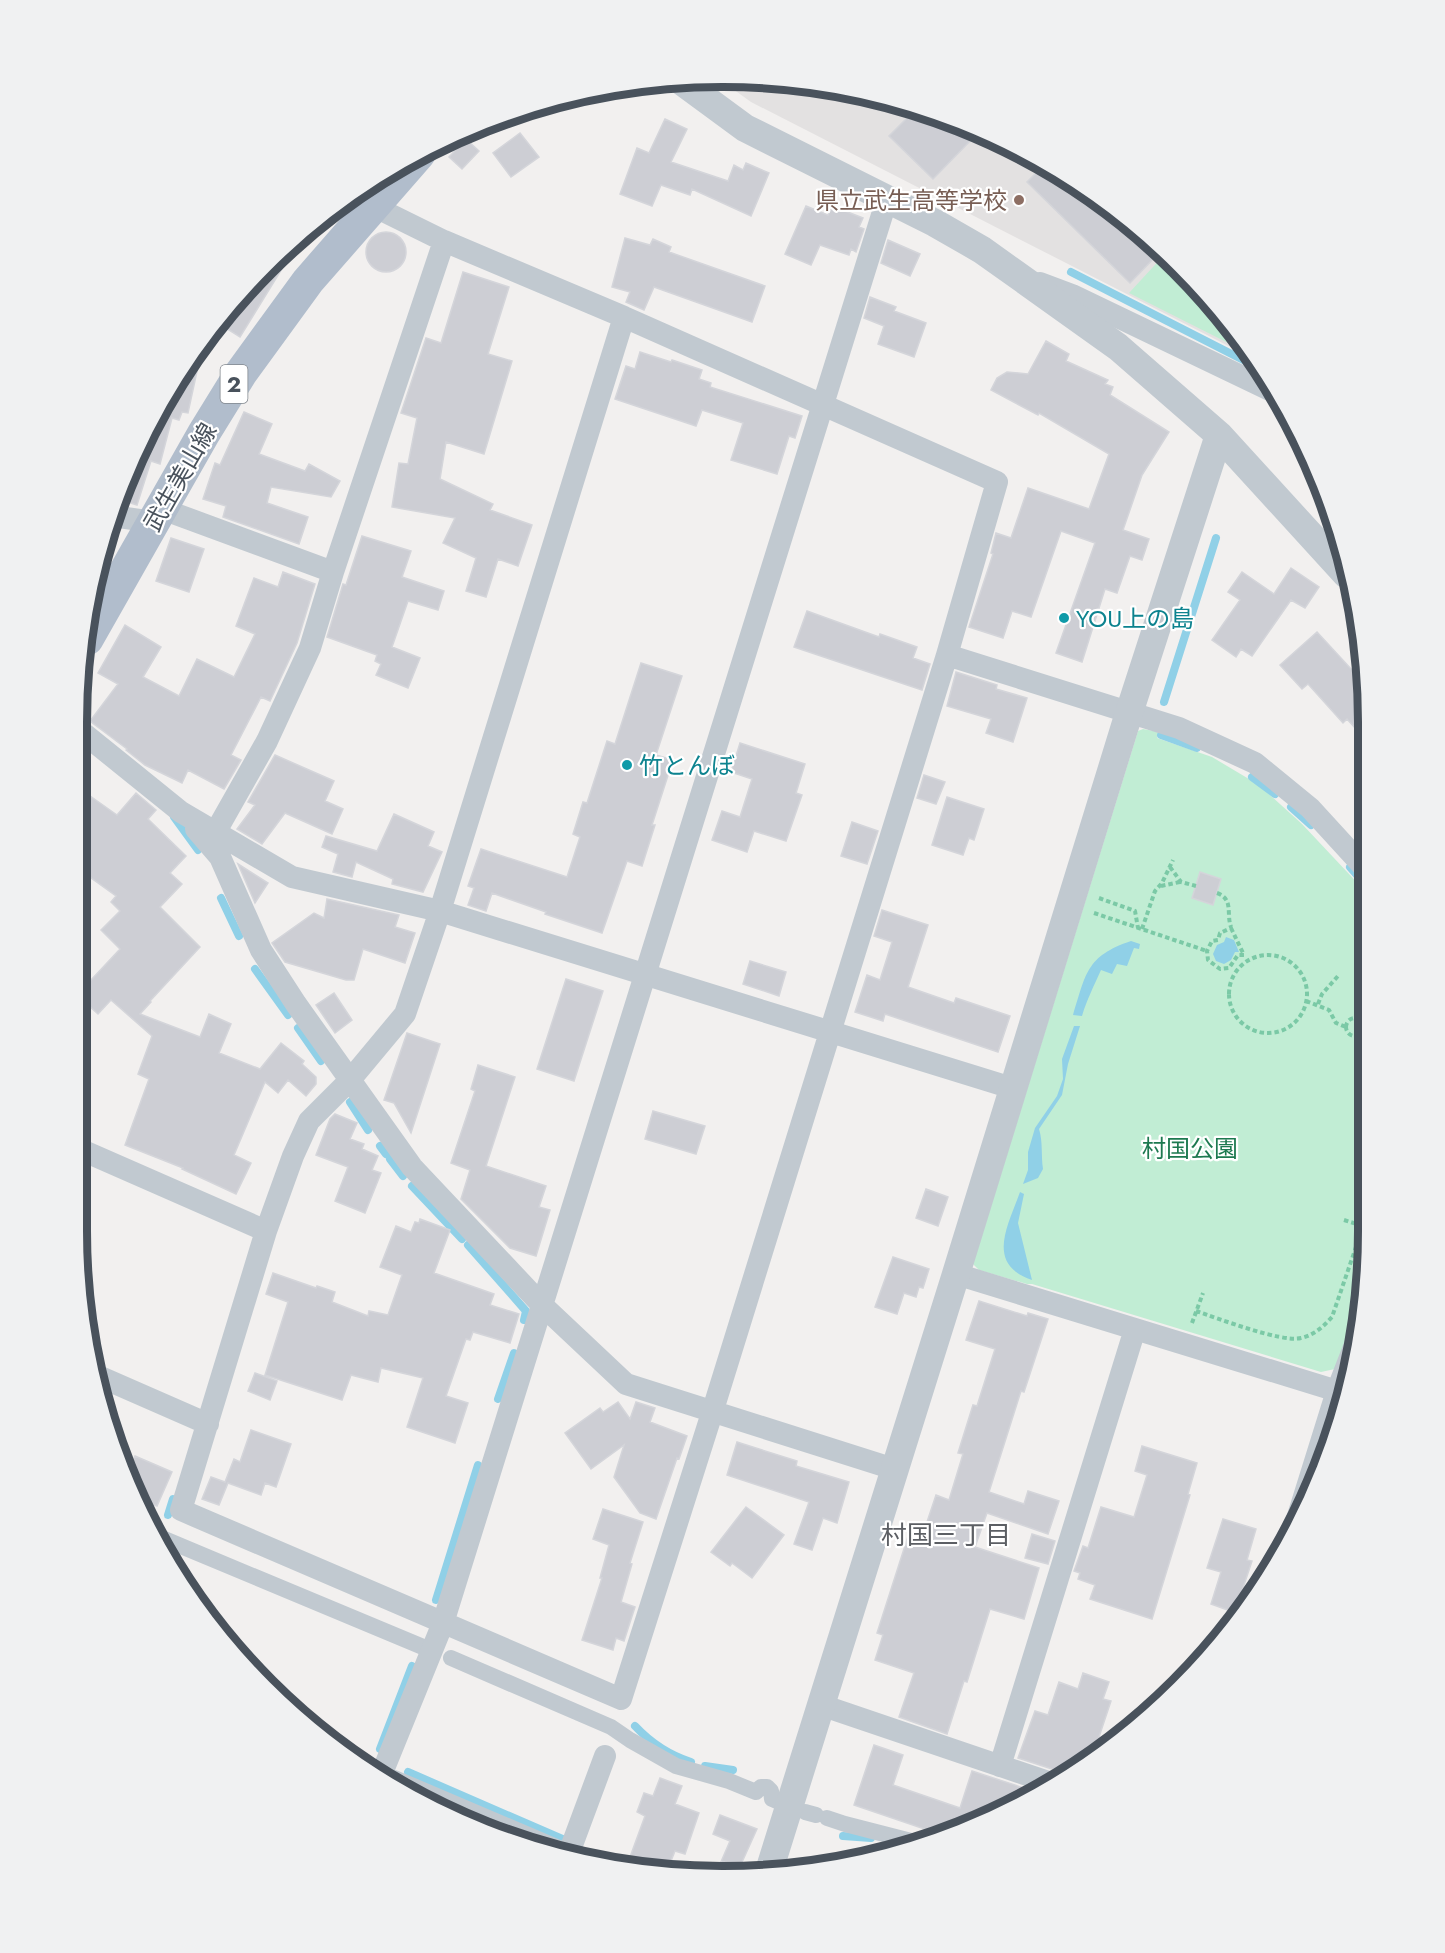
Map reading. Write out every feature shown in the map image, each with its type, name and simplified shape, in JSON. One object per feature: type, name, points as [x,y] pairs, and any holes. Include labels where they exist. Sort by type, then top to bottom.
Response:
[{"type":"main road","name":"武生美山線","points":[[94,626],[204,433],[241,373],[308,281],[401,175]]},
{"type":"street","points":[[690,88],[745,128],[944,228],[982,250],[1118,347],[1219,435],[1338,565]]},
{"type":"street","points":[[384,1768],[443,1623],[887,199]]},
{"type":"street","points":[[373,206],[444,241],[624,317],[997,482],[947,655],[621,1699],[181,1510],[266,1231],[292,1156],[309,1120],[350,1080],[405,1014],[440,911],[624,317]]},
{"type":"street","points":[[215,833],[267,741],[310,648],[333,572],[444,241]]},
{"type":"street","points":[[1012,272],[1072,295],[1261,386]]},
{"type":"street","points":[[771,1864],[957,1274],[1012,1088],[1129,713],[1219,435]]},
{"type":"street","points":[[122,516],[158,515],[333,572]]},
{"type":"street","points":[[947,655],[1179,728],[1255,763],[1310,808],[1358,860]]},
{"type":"street","points":[[87,737],[182,813],[292,877],[440,911],[1012,1088]]},
{"type":"street","points":[[182,813],[220,857],[261,950],[296,1004],[412,1167],[542,1305],[626,1384],[894,1469]]},
{"type":"street","points":[[87,1153],[266,1231]]},
{"type":"street","points":[[957,1274],[1337,1391]]},
{"type":"street","points":[[1000,1766],[1136,1329]]},
{"type":"street","points":[[105,1379],[208,1424]]},
{"type":"street","points":[[168,1541],[423,1647]]},
{"type":"street","points":[[451,1658],[611,1727],[675,1766],[729,1781],[756,1792],[761,1787],[767,1787],[775,1801]]},
{"type":"street","points":[[821,1705],[1042,1780]]},
{"type":"street","points":[[571,1847],[605,1756]]},
{"type":"street","points":[[452,1805],[506,1828]]},
{"type":"street","points":[[816,1815],[904,1839]]},
{"type":"path","points":[[1140,928],[1155,891],[1173,860]]},
{"type":"path","points":[[1169,867],[1181,882]]},
{"type":"path","points":[[1159,886],[1181,882],[1196,886]]},
{"type":"path","points":[[1217,893],[1226,898],[1228,902],[1229,922],[1248,961]]},
{"type":"path","points":[[1095,897],[1135,911],[1140,928]]},
{"type":"path","points":[[1091,912],[1207,951]]},
{"type":"path","points":[[1232,927],[1220,933],[1218,940],[1212,942],[1207,951],[1208,960],[1220,969],[1229,968],[1238,955],[1244,955]]},
{"type":"path","points":[[1263,955],[1275,955],[1287,959],[1296,967],[1307,988],[1302,1013],[1293,1024],[1268,1033],[1243,1024],[1235,1014],[1230,1001],[1230,987],[1234,976],[1248,961],[1263,955]]},
{"type":"path","points":[[1236,961],[1241,966]]},
{"type":"path","points":[[1318,1004],[1322,994],[1338,976]]},
{"type":"path","points":[[1306,1001],[1329,1010],[1336,1023],[1346,1027]]},
{"type":"path","points":[[1358,1019],[1348,1021],[1346,1027],[1348,1033],[1353,1036],[1358,1035]]},
{"type":"path","points":[[1344,1220],[1358,1224]]},
{"type":"path","points":[[1196,1311],[1292,1340],[1311,1334],[1332,1317],[1358,1241]]},
{"type":"path","points":[[1189,1333],[1203,1293]]},
{"type":"shaded area","name":"県立武生高等学校","points":[[730,87],[805,92],[846,99],[927,121],[966,135],[1004,153],[1076,194],[1142,245],[1200,303],[1238,351],[751,102]]},
{"type":"green space","points":[[1159,261],[1200,303],[1234,346],[1129,293]]},
{"type":"green space","name":"村国公園","points":[[1143,729],[1159,732],[1157,738],[1212,757],[1259,785],[1302,824],[1358,884],[1357,1272],[1351,1326],[1335,1369],[1321,1372],[979,1270],[973,1264],[1138,731]]},
{"type":"water","points":[[1226,937],[1234,940],[1239,952],[1235,952],[1231,960],[1224,964],[1216,961],[1213,954],[1217,945],[1224,942]]},
{"type":"water","points":[[1131,941],[1140,944],[1139,949],[1134,948],[1127,966],[1117,964],[1112,974],[1101,970],[1082,1016],[1073,1015],[1085,978],[1096,960],[1116,947]]},
{"type":"water","points":[[1074,1026],[1080,1026],[1068,1064],[1062,1095],[1039,1129],[1043,1169],[1038,1178],[1023,1184],[1028,1170],[1028,1152],[1035,1128],[1057,1096],[1063,1079],[1062,1059]]},
{"type":"water","points":[[1020,1192],[1024,1194],[1018,1223],[1032,1280],[1017,1273],[1004,1254],[1006,1231]]},
{"type":"building","points":[[909,116],[973,138],[933,179],[889,136]]},
{"type":"building","points":[[665,119],[687,129],[671,162],[728,181],[734,165],[743,170],[746,163],[769,173],[751,216],[692,189],[690,195],[661,185],[652,206],[620,194],[637,148],[649,153]]},
{"type":"building","points":[[520,133],[539,157],[511,177],[493,153]]},
{"type":"building","points":[[468,140],[479,151],[462,169],[449,157]]},
{"type":"building","points":[[1038,171],[1040,172],[1109,218],[1155,257],[1130,283],[1027,182]]},
{"type":"building","points":[[806,206],[828,215],[832,206],[863,218],[859,227],[864,229],[856,252],[851,249],[849,255],[820,245],[811,265],[785,254]]},
{"type":"building","points":[[386,232],[394,233],[400,238],[405,244],[405,260],[400,266],[394,271],[386,272],[378,271],[372,266],[367,260],[366,252],[367,244],[372,238],[378,233]]},
{"type":"building","points":[[625,238],[650,245],[653,239],[671,247],[669,252],[765,286],[752,322],[654,287],[644,310],[626,302],[630,292],[612,287]]},
{"type":"building","points":[[888,240],[920,254],[910,276],[881,263]]},
{"type":"building","points":[[288,259],[240,337],[225,327],[245,303]]},
{"type":"building","points":[[463,272],[509,287],[488,354],[512,361],[484,454],[446,442],[440,479],[493,504],[490,510],[532,525],[518,566],[498,559],[486,597],[466,591],[476,558],[443,543],[455,518],[392,507],[399,463],[408,464],[417,418],[401,413],[426,338],[441,343]]},
{"type":"building","points":[[870,297],[896,307],[894,311],[926,323],[914,357],[878,344],[884,326],[864,318]]},
{"type":"building","points":[[1046,341],[1069,354],[1066,361],[1108,380],[1105,384],[1113,387],[1110,395],[1169,432],[1142,475],[1123,530],[1149,539],[1142,560],[1130,556],[1117,593],[1105,589],[1082,662],[1056,653],[1095,543],[1061,531],[1031,617],[1012,611],[1003,638],[969,627],[993,554],[991,553],[996,533],[1011,538],[1028,488],[1089,509],[1109,454],[1039,413],[1038,415],[991,390],[997,378],[1007,372],[1028,374]]},
{"type":"building","points":[[640,352],[702,370],[699,379],[711,383],[710,387],[802,416],[795,438],[789,436],[777,474],[731,460],[743,423],[702,410],[696,426],[615,399],[626,366],[635,369]]},
{"type":"building","points":[[199,362],[188,413],[182,412],[179,420],[172,418],[160,464],[151,461],[137,505],[127,502],[135,479],[172,405]]},
{"type":"building","points":[[244,412],[272,424],[259,454],[305,471],[309,464],[340,481],[331,497],[271,487],[267,503],[308,517],[299,544],[223,517],[226,506],[203,499],[215,463],[220,465]]},
{"type":"building","points":[[362,536],[411,551],[402,577],[444,591],[438,610],[408,601],[392,647],[420,658],[408,688],[376,675],[381,664],[375,661],[377,655],[327,637],[343,584],[346,585]]},
{"type":"building","points":[[171,538],[204,549],[189,592],[156,581]]},
{"type":"building","points":[[1291,568],[1319,587],[1305,608],[1291,600],[1252,656],[1241,649],[1236,657],[1212,640],[1240,600],[1228,592],[1242,572],[1274,594]]},
{"type":"building","points":[[283,572],[315,584],[297,643],[270,701],[261,697],[231,755],[241,760],[224,789],[188,770],[182,783],[145,765],[90,721],[118,684],[98,673],[125,625],[161,647],[143,677],[179,696],[197,659],[234,677],[255,634],[236,626],[254,578],[278,587]]},
{"type":"building","points":[[807,611],[879,637],[880,634],[917,647],[913,658],[930,664],[922,690],[794,647]]},
{"type":"building","points":[[1317,632],[1352,670],[1356,667],[1358,731],[1347,719],[1343,723],[1308,684],[1302,689],[1280,665]]},
{"type":"building","points":[[641,663],[682,676],[656,755],[673,760],[652,825],[655,825],[642,866],[627,861],[602,933],[492,893],[486,911],[468,905],[474,888],[468,886],[481,849],[567,877],[580,837],[573,834],[583,802],[587,803],[607,741],[615,744]]},
{"type":"building","points":[[956,672],[997,685],[996,689],[1027,698],[1013,742],[986,733],[991,719],[947,706]]},
{"type":"building","points":[[740,743],[805,764],[796,793],[802,795],[786,841],[754,831],[747,852],[712,840],[722,811],[740,817],[752,779],[731,772]]},
{"type":"building","points":[[275,755],[334,781],[325,801],[343,809],[332,834],[285,813],[262,844],[237,829],[255,805],[248,802]]},
{"type":"building","points":[[924,775],[945,782],[936,804],[917,798]]},
{"type":"building","points":[[136,793],[156,810],[148,819],[186,856],[170,873],[182,884],[160,907],[200,947],[140,1014],[200,1037],[209,1014],[231,1024],[219,1053],[260,1069],[281,1043],[304,1061],[302,1064],[316,1077],[316,1084],[306,1096],[288,1080],[278,1093],[265,1082],[234,1155],[251,1163],[236,1194],[183,1168],[125,1145],[149,1079],[138,1074],[152,1036],[111,1000],[98,1014],[87,1004],[87,984],[120,949],[101,930],[120,911],[111,902],[116,896],[87,875],[87,794],[117,815]]},
{"type":"building","points":[[947,797],[984,809],[974,840],[969,838],[963,855],[932,845]]},
{"type":"building","points":[[394,814],[434,832],[428,846],[442,852],[423,892],[392,884],[393,879],[356,862],[352,877],[333,872],[338,854],[322,847],[326,836],[377,851]]},
{"type":"building","points":[[852,822],[878,831],[867,864],[841,856]]},
{"type":"building","points":[[238,864],[268,883],[255,903]]},
{"type":"building","points":[[1200,872],[1221,879],[1213,905],[1192,898]]},
{"type":"building","points":[[327,899],[399,915],[395,927],[415,933],[405,963],[363,949],[354,980],[346,980],[285,962],[272,943],[314,913],[324,918]]},
{"type":"building","points":[[882,910],[928,925],[908,987],[954,1003],[956,998],[1010,1016],[998,1052],[885,1014],[883,1021],[855,1012],[867,975],[880,980],[892,942],[874,936]]},
{"type":"building","points":[[750,961],[786,972],[779,996],[743,984]]},
{"type":"building","points":[[566,979],[603,991],[574,1081],[537,1069]]},
{"type":"building","points":[[334,993],[352,1020],[335,1033],[316,1005]]},
{"type":"building","points":[[407,1033],[440,1044],[411,1133],[394,1103],[384,1100]]},
{"type":"building","points":[[478,1065],[515,1077],[486,1166],[546,1186],[539,1207],[550,1210],[536,1256],[510,1248],[461,1199],[470,1170],[451,1163],[475,1091],[471,1089]]},
{"type":"building","points":[[653,1111],[705,1126],[696,1154],[645,1139]]},
{"type":"building","points":[[335,1114],[357,1123],[350,1139],[364,1144],[362,1149],[378,1156],[372,1170],[381,1173],[365,1213],[335,1201],[348,1167],[316,1155],[330,1119]]},
{"type":"building","points":[[926,1189],[948,1197],[938,1226],[916,1218]]},
{"type":"building","points":[[420,1219],[450,1230],[434,1273],[494,1294],[490,1305],[519,1314],[510,1343],[473,1332],[470,1340],[466,1339],[446,1396],[468,1403],[455,1443],[407,1427],[423,1378],[381,1368],[378,1382],[351,1375],[342,1400],[265,1375],[288,1302],[266,1294],[273,1273],[335,1292],[332,1302],[368,1316],[369,1311],[388,1315],[402,1275],[380,1267],[396,1226],[411,1232],[415,1222],[419,1223]]},
{"type":"building","points":[[893,1257],[929,1269],[923,1288],[919,1287],[916,1297],[904,1293],[897,1314],[875,1307]]},
{"type":"building","points":[[979,1301],[1027,1316],[1028,1313],[1048,1319],[1024,1392],[1021,1391],[989,1492],[1024,1504],[1028,1491],[1059,1501],[1048,1534],[987,1513],[975,1547],[1039,1568],[1024,1619],[990,1609],[967,1682],[964,1681],[947,1734],[899,1717],[914,1673],[875,1660],[883,1635],[877,1633],[911,1527],[924,1531],[936,1495],[949,1500],[963,1454],[958,1453],[973,1405],[977,1406],[995,1349],[966,1340]]},
{"type":"building","points":[[255,1373],[277,1381],[270,1400],[248,1391]]},
{"type":"building","points":[[618,1402],[630,1419],[636,1402],[655,1408],[650,1422],[687,1436],[656,1519],[640,1513],[614,1477],[624,1445],[591,1469],[565,1433],[600,1408],[603,1412]]},
{"type":"building","points":[[251,1430],[291,1444],[276,1487],[265,1483],[261,1495],[228,1483],[219,1505],[202,1499],[211,1477],[225,1482],[234,1459],[240,1462]]},
{"type":"building","points":[[737,1442],[797,1461],[796,1466],[849,1482],[837,1523],[823,1518],[812,1550],[794,1544],[809,1502],[727,1475]]},
{"type":"building","points":[[1142,1446],[1197,1463],[1188,1494],[1190,1495],[1152,1619],[1090,1599],[1095,1585],[1078,1579],[1080,1573],[1074,1571],[1083,1546],[1088,1548],[1101,1507],[1134,1517],[1147,1475],[1135,1471]]},
{"type":"building","points":[[135,1456],[172,1472],[157,1506],[149,1503],[132,1464]]},
{"type":"building","points":[[746,1507],[784,1535],[752,1578],[732,1563],[730,1566],[711,1552]]},
{"type":"building","points":[[603,1509],[643,1522],[621,1602],[635,1607],[624,1641],[616,1638],[613,1650],[582,1640],[602,1578],[600,1578],[609,1545],[593,1539]]},
{"type":"building","points":[[1223,1519],[1256,1529],[1247,1560],[1252,1561],[1242,1591],[1245,1592],[1231,1611],[1211,1604],[1221,1572],[1207,1568]]},
{"type":"building","points":[[1032,1534],[1055,1541],[1048,1564],[1025,1558]]},
{"type":"building","points":[[1083,1673],[1109,1682],[1103,1699],[1111,1701],[1099,1737],[1104,1739],[1055,1772],[1018,1758],[1035,1711],[1048,1715],[1059,1682],[1078,1689]]},
{"type":"building","points":[[874,1745],[903,1755],[893,1785],[960,1808],[972,1771],[1026,1789],[966,1818],[930,1831],[854,1805]]},
{"type":"building","points":[[660,1778],[682,1786],[675,1804],[699,1813],[685,1854],[675,1851],[670,1864],[629,1859],[645,1816],[637,1812],[644,1793],[653,1796]]},
{"type":"building","points":[[720,1815],[757,1829],[740,1866],[719,1866],[730,1841],[713,1834]]},
{"type":"waterway","points":[[1071,272],[1245,361]]},
{"type":"waterway","points":[[1164,702],[1216,538]]},
{"type":"waterway","points":[[1161,735],[1197,748]]},
{"type":"waterway","points":[[1252,777],[1275,794]]},
{"type":"waterway","points":[[1291,807],[1311,825]]},
{"type":"waterway","points":[[174,817],[198,850]]},
{"type":"waterway","points":[[1350,867],[1358,876]]},
{"type":"waterway","points":[[221,898],[239,936]]},
{"type":"waterway","points":[[255,969],[288,1015]]},
{"type":"waterway","points":[[298,1028],[321,1061]]},
{"type":"waterway","points":[[350,1102],[368,1130]]},
{"type":"waterway","points":[[380,1146],[386,1154]]},
{"type":"waterway","points":[[390,1159],[403,1176]]},
{"type":"waterway","points":[[412,1186],[462,1239]]},
{"type":"waterway","points":[[468,1245],[526,1311],[524,1320]]},
{"type":"waterway","points":[[498,1399],[514,1353]]},
{"type":"waterway","points":[[436,1600],[478,1465]]},
{"type":"waterway","points":[[168,1515],[173,1499]]},
{"type":"waterway","points":[[380,1749],[412,1666]]},
{"type":"waterway","points":[[635,1726],[660,1747],[691,1762]]},
{"type":"waterway","points":[[705,1766],[733,1770]]},
{"type":"waterway","points":[[408,1772],[567,1841]]},
{"type":"waterway","points":[[843,1836],[871,1838]]},
{"type":"place","name":"県立武生高等学校","points":[[1019,200]]},
{"type":"place","name":"YOU上の島","points":[[1064,618]]},
{"type":"place","name":"竹とんぼ","points":[[627,765]]},
{"type":"district","name":"村国三丁目","points":[[946,1535]]}]
